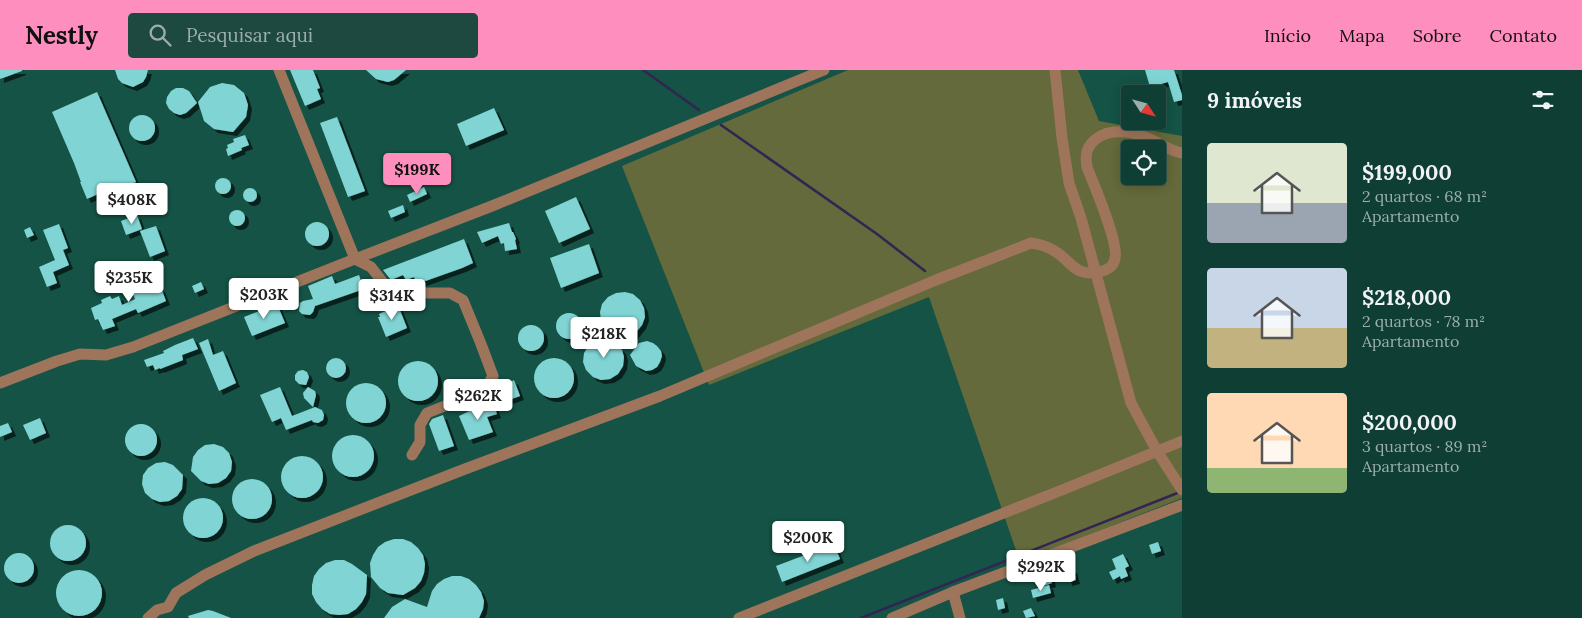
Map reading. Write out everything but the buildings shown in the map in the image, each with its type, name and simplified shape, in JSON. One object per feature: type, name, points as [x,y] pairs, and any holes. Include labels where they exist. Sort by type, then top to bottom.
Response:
[{"type":"street","points":[[278,70],[355,259],[371,267],[388,289],[406,293],[450,292],[463,300],[481,344],[492,376],[485,390],[427,413],[420,425],[420,442],[412,455]]},
{"type":"street","points":[[0,384],[57,361],[80,354],[106,355],[134,347],[492,206],[824,70]]},
{"type":"street","points":[[1055,70],[1069,183],[1081,218],[1131,403],[1157,452],[1180,488]]},
{"type":"street","points":[[148,618],[157,610],[168,607],[176,593],[205,575],[254,551],[660,396],[936,280],[1031,243],[1045,244],[1058,252],[1080,271],[1095,273],[1108,269],[1112,266],[1115,259],[1114,241],[1087,167],[1086,154],[1091,143],[1102,135],[1120,132],[1138,134],[1175,152],[1182,153]]},
{"type":"street","points":[[739,618],[1182,441]]},
{"type":"street","points":[[892,618],[953,592],[1182,505]]},
{"type":"street","points":[[953,592],[960,618]]},
{"type":"green space","points":[[848,70],[1078,70],[1099,121],[1121,125],[1121,130],[1149,130],[1182,136],[1182,498],[1020,562],[929,297],[709,385],[622,166]]},
{"type":"waterway","points":[[643,70],[699,110]]},
{"type":"waterway","points":[[721,125],[877,234],[925,271]]},
{"type":"waterway","points":[[861,618],[1180,492]]}]
